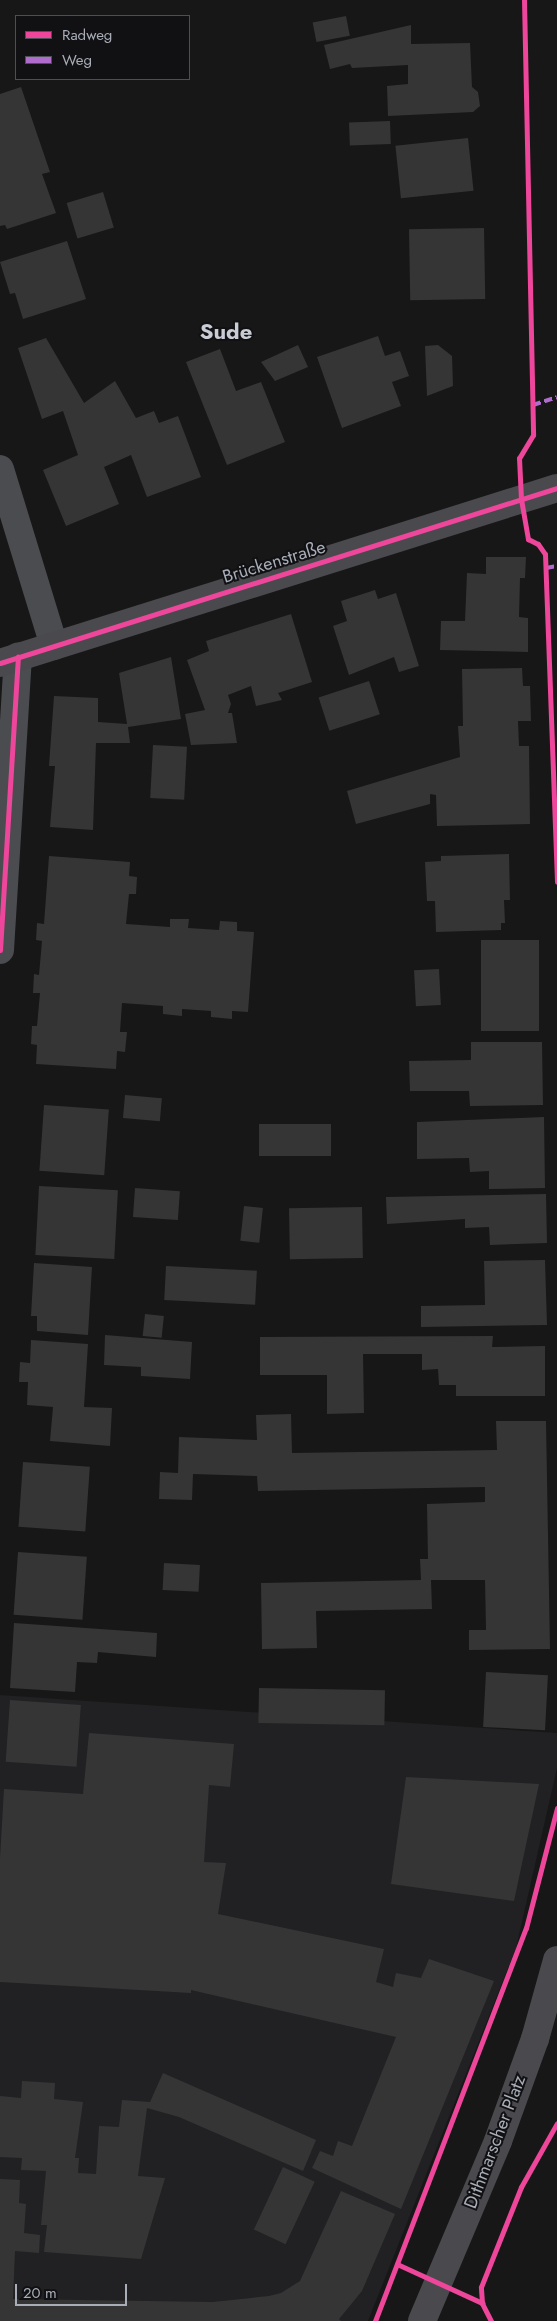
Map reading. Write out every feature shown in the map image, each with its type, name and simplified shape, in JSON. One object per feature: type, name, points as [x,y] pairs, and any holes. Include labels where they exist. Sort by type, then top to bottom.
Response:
[{"type":"street","points":[[0,469],[54,646]]},
{"type":"street","name":"Brückenstraße","points":[[9,660],[557,488]]},
{"type":"street","points":[[0,950],[9,660]]},
{"type":"street","name":"Dithmarscher Platz","points":[[422,2321],[498,2141],[535,2039],[557,1960]]},
{"type":"shaded area","points":[[0,1695],[557,1733],[557,1768],[516,1948],[368,2321],[0,2321]]},
{"type":"building","points":[[346,16],[350,36],[316,42],[313,22]]},
{"type":"building","points":[[411,25],[411,44],[470,43],[472,87],[478,92],[480,106],[473,112],[388,116],[387,86],[408,84],[408,65],[352,68],[350,64],[330,69],[324,45]]},
{"type":"building","points":[[21,87],[50,172],[42,174],[56,213],[7,229],[5,225],[0,226],[0,94]]},
{"type":"building","points":[[390,121],[391,144],[350,145],[349,122]]},
{"type":"building","points":[[468,138],[474,191],[401,198],[395,146]]},
{"type":"building","points":[[103,192],[114,227],[77,238],[67,203]]},
{"type":"building","points":[[484,228],[485,299],[410,300],[409,229]]},
{"type":"building","points":[[67,241],[86,299],[23,319],[15,293],[10,294],[0,262]]},
{"type":"building","points":[[378,336],[385,356],[400,351],[409,376],[392,382],[401,406],[342,428],[317,357]]},
{"type":"building","points":[[46,338],[84,403],[115,381],[136,418],[154,411],[159,423],[178,416],[201,477],[147,497],[131,455],[104,467],[119,504],[66,526],[43,470],[78,455],[63,411],[42,419],[18,348]]},
{"type":"building","points":[[298,345],[308,367],[275,381],[261,362]]},
{"type":"building","points":[[438,345],[452,356],[453,386],[427,396],[425,346]]},
{"type":"building","points":[[220,349],[236,391],[261,382],[285,442],[227,465],[186,362]]},
{"type":"building","points":[[486,557],[526,557],[525,578],[520,578],[519,617],[528,618],[528,652],[440,650],[441,621],[465,621],[467,573],[486,574]]},
{"type":"building","points":[[375,590],[378,599],[396,593],[419,666],[399,672],[394,657],[349,675],[333,626],[347,621],[341,601]]},
{"type":"building","points":[[291,614],[312,682],[278,693],[282,700],[256,706],[251,686],[228,695],[231,704],[228,713],[232,713],[237,743],[191,745],[185,714],[205,710],[187,660],[209,651],[206,641]]},
{"type":"building","points":[[171,657],[181,719],[128,727],[130,743],[96,743],[93,830],[50,827],[55,766],[49,766],[54,696],[98,698],[98,722],[127,724],[119,673]]},
{"type":"building","points":[[522,668],[523,686],[530,686],[531,721],[518,721],[519,746],[529,746],[530,824],[437,826],[436,795],[430,794],[430,804],[356,824],[347,791],[460,757],[458,726],[463,726],[462,669]]},
{"type":"building","points":[[369,681],[380,714],[329,731],[319,697]]},
{"type":"building","points":[[153,745],[187,747],[184,800],[150,798]]},
{"type":"building","points":[[509,854],[510,900],[504,900],[505,923],[501,923],[501,930],[436,932],[435,901],[427,901],[425,862],[441,861],[441,856]]},
{"type":"building","points":[[49,856],[130,862],[129,876],[137,877],[136,894],[129,894],[126,924],[170,927],[170,919],[189,919],[188,928],[219,930],[220,921],[237,922],[237,931],[254,932],[248,1012],[232,1011],[232,1019],[211,1017],[211,1011],[182,1009],[182,1016],[163,1014],[163,1006],[122,1003],[120,1032],[127,1032],[125,1052],[117,1051],[116,1069],[36,1064],[37,1045],[31,1044],[32,1026],[37,1026],[40,993],[33,993],[34,974],[39,975],[42,941],[36,940],[37,923],[44,924]]},
{"type":"building","points":[[481,940],[539,940],[539,1031],[481,1031]]},
{"type":"building","points":[[439,969],[441,1005],[416,1006],[414,970]]},
{"type":"building","points":[[471,1042],[542,1042],[543,1105],[470,1106],[469,1091],[410,1091],[409,1061],[471,1060]]},
{"type":"building","points":[[125,1095],[162,1098],[160,1121],[123,1118]]},
{"type":"building","points":[[44,1105],[109,1110],[104,1175],[39,1171]]},
{"type":"building","points":[[544,1117],[545,1188],[489,1189],[489,1171],[470,1172],[469,1158],[417,1159],[417,1122]]},
{"type":"building","points":[[259,1124],[331,1124],[331,1156],[259,1156]]},
{"type":"building","points":[[39,1186],[118,1190],[114,1259],[35,1255]]},
{"type":"building","points":[[135,1188],[180,1191],[178,1220],[133,1217]]},
{"type":"building","points":[[546,1194],[547,1243],[490,1245],[489,1227],[465,1228],[465,1219],[387,1224],[386,1197]]},
{"type":"building","points":[[244,1206],[263,1208],[259,1243],[240,1241]]},
{"type":"building","points":[[362,1207],[363,1258],[290,1259],[289,1208]]},
{"type":"building","points":[[545,1260],[547,1325],[421,1327],[421,1306],[485,1305],[484,1261]]},
{"type":"building","points":[[34,1263],[92,1267],[88,1335],[37,1331],[37,1316],[31,1316]]},
{"type":"building","points":[[166,1266],[257,1271],[255,1305],[164,1300]]},
{"type":"building","points":[[145,1314],[164,1316],[162,1338],[143,1336]]},
{"type":"building","points":[[105,1335],[192,1342],[190,1379],[141,1376],[141,1367],[104,1365]]},
{"type":"building","points":[[493,1336],[492,1347],[545,1346],[545,1396],[456,1396],[456,1385],[439,1385],[438,1369],[422,1370],[422,1354],[363,1354],[364,1413],[327,1414],[327,1375],[260,1375],[260,1337]]},
{"type":"building","points":[[31,1340],[88,1344],[84,1407],[112,1408],[110,1446],[50,1441],[53,1407],[27,1405],[28,1382],[19,1382],[20,1362],[30,1363]]},
{"type":"building","points":[[291,1414],[292,1453],[497,1450],[496,1421],[546,1421],[550,1649],[469,1650],[469,1630],[486,1630],[485,1580],[431,1580],[432,1609],[316,1611],[317,1648],[262,1649],[261,1583],[421,1580],[420,1559],[428,1559],[427,1504],[485,1502],[485,1487],[258,1491],[257,1476],[193,1474],[192,1500],[159,1499],[160,1472],[178,1473],[179,1437],[257,1440],[256,1415]]},
{"type":"building","points":[[23,1462],[90,1467],[85,1532],[18,1527]]},
{"type":"building","points":[[18,1552],[87,1557],[82,1620],[14,1615]]},
{"type":"building","points":[[164,1563],[200,1565],[199,1592],[163,1590]]},
{"type":"building","points":[[14,1623],[157,1633],[156,1657],[98,1652],[97,1663],[77,1662],[75,1692],[10,1688]]},
{"type":"building","points":[[486,1672],[548,1675],[545,1730],[483,1727]]},
{"type":"building","points":[[259,1688],[385,1690],[384,1725],[258,1723]]},
{"type":"building","points":[[10,1700],[81,1705],[77,1767],[6,1762]]},
{"type":"building","points":[[89,1733],[234,1744],[230,1787],[209,1785],[204,1862],[226,1863],[218,1914],[384,1949],[376,1982],[393,1987],[396,1973],[421,1978],[429,1959],[494,1981],[401,2209],[312,2168],[320,2151],[333,2156],[338,2141],[352,2146],[396,2037],[191,1990],[191,1993],[0,1982],[0,1858],[4,1789],[83,1794]]},
{"type":"building","points":[[406,1777],[539,1784],[514,1901],[391,1884]]},
{"type":"building","points":[[163,2073],[316,2140],[303,2171],[179,2117],[147,2108],[138,2176],[165,2178],[141,2259],[44,2252],[47,2225],[41,2225],[46,2171],[21,2170],[22,2158],[0,2157],[0,2096],[21,2098],[22,2081],[55,2083],[54,2099],[83,2102],[75,2158],[79,2158],[78,2173],[96,2174],[99,2126],[119,2127],[122,2100],[150,2102]]},
{"type":"building","points":[[283,2167],[315,2182],[286,2244],[254,2230]]},
{"type":"building","points":[[0,2179],[20,2180],[19,2203],[26,2204],[24,2233],[40,2235],[39,2253],[15,2251],[13,2299],[213,2302],[269,2296],[281,2293],[300,2281],[341,2191],[395,2214],[362,2291],[339,2319],[341,2321],[0,2321]]},
{"type":"marked path","points":[[533,405],[557,397]]},
{"type":"marked path","points":[[546,568],[557,566]]},
{"type":"cycle path","points":[[524,0],[533,435],[519,458],[521,499],[528,539],[538,544],[545,554],[557,882]]},
{"type":"cycle path","points":[[0,663],[557,488]]},
{"type":"cycle path","points":[[0,950],[18,657]]},
{"type":"cycle path","points":[[375,2321],[526,1928],[557,1808]]},
{"type":"cycle path","points":[[491,2321],[482,2303],[481,2287],[521,2187],[557,2123]]},
{"type":"cycle path","points":[[397,2264],[482,2303]]},
{"type":"district","name":"Sude","points":[[226,332]]}]
